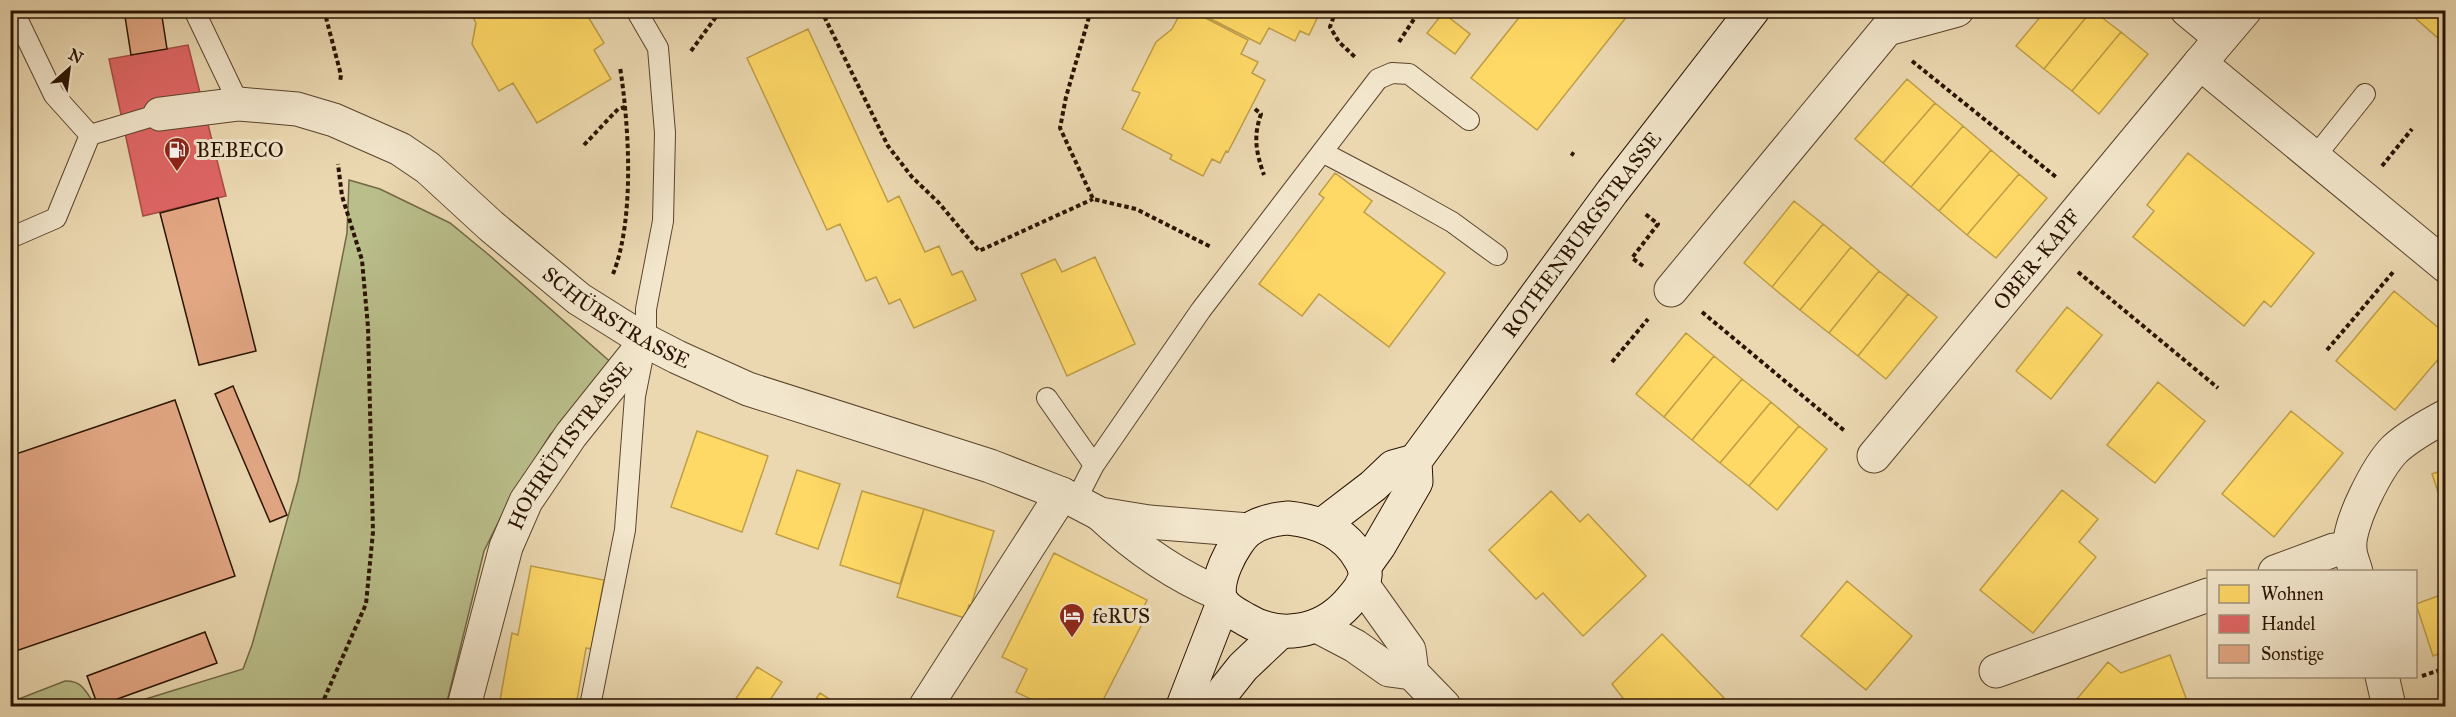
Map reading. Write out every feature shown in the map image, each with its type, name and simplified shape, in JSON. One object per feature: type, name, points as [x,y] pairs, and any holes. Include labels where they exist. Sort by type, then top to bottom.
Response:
[{"type":"street","name":"ROTHENBURGSTRASSE","points":[[1363,576],[1416,482],[1415,461],[1612,192],[1753,10]]},
{"type":"street","points":[[1675,285],[1887,29],[1957,10]]},
{"type":"street","points":[[2187,10],[2221,39]]},
{"type":"street","name":"OBER-KAPF","points":[[1874,456],[2244,10]]},
{"type":"street","points":[[2200,63],[2445,266]]},
{"type":"street","name":"SCHÜRSTRASSE","points":[[160,114],[239,104],[297,109],[334,120],[382,139],[428,168],[490,226],[594,309],[646,341],[748,389],[990,466],[1079,503],[1149,522],[1249,530]]},
{"type":"street","name":"HOHRÜTISTRASSE","points":[[464,706],[506,547],[526,501],[571,435],[646,341]]},
{"type":"street","points":[[2280,570],[2334,550],[2352,560],[2356,519],[2374,478],[2395,449],[2445,416]]},
{"type":"street","points":[[1322,525],[1394,467],[1415,461]]},
{"type":"street","name":"SCHÜRSTRASSE","points":[[1079,503],[1123,536],[1220,598]]},
{"type":"street","points":[[926,706],[1079,503]]},
{"type":"street","points":[[1183,706],[1220,598],[1228,560],[1236,544],[1249,530],[1269,520],[1288,518],[1322,525],[1346,540],[1363,576],[1409,650],[1412,673],[1444,706]]},
{"type":"street","points":[[1220,598],[1249,622],[1280,632],[1305,630],[1317,626],[1342,610],[1363,576]]},
{"type":"street","points":[[1996,671],[2207,595]]},
{"type":"street","points":[[1317,626],[1355,646],[1389,670],[1412,673]]},
{"type":"street","points":[[1212,706],[1244,667],[1280,632]]},
{"type":"street","points":[[2382,678],[2389,706]]},
{"type":"lane","points":[[13,10],[54,95],[90,135]]},
{"type":"lane","points":[[194,10],[239,104]]},
{"type":"lane","points":[[636,10],[658,48],[665,133],[663,221],[646,309],[646,341]]},
{"type":"lane","points":[[1079,503],[1094,465],[1195,319],[1378,79],[1392,74],[1409,74],[1469,120]]},
{"type":"lane","points":[[2314,158],[2365,94]]},
{"type":"lane","points":[[90,135],[160,114]]},
{"type":"lane","points":[[10,238],[56,218],[90,135]]},
{"type":"lane","points":[[1322,153],[1452,222],[1497,255]]},
{"type":"lane","name":"HOHRÜTISTRASSE","points":[[590,706],[625,530],[635,396],[646,341]]},
{"type":"lane","points":[[1047,398],[1094,465]]},
{"type":"path","points":[[324,10],[341,75],[334,120]]},
{"type":"path","points":[[821,10],[888,146],[912,177],[939,203],[979,251],[1093,200],[1136,209],[1218,251],[1236,264]]},
{"type":"path","points":[[1091,10],[1066,97],[1060,128],[1093,200]]},
{"type":"path","points":[[1336,10],[1330,27],[1339,42],[1378,79]]},
{"type":"path","points":[[1882,36],[2085,201]]},
{"type":"path","points":[[594,309],[619,257],[628,184],[625,107],[620,67]]},
{"type":"path","points":[[584,145],[618,109],[625,107]]},
{"type":"path","points":[[1255,108],[1261,114],[1255,130],[1255,146],[1264,175],[1286,199]]},
{"type":"path","points":[[2359,194],[2412,129]]},
{"type":"path","points":[[321,706],[366,604],[373,532],[368,327],[362,260],[339,179]]},
{"type":"path","points":[[1636,207],[1658,224],[1632,258],[1675,285],[1686,300],[1843,430]]},
{"type":"path","points":[[2326,350],[2417,243]]},
{"type":"path","points":[[2047,247],[2218,388]]},
{"type":"path","points":[[1612,362],[1675,285]]},
{"type":"green space","points":[[349,180],[380,189],[450,223],[614,365],[550,435],[509,501],[484,551],[446,706],[123,706],[243,669],[252,645],[298,481],[347,233]]},
{"type":"green space","points":[[65,681],[80,685],[96,706],[11,706],[11,702]]},
{"type":"building: Wohnen","points":[[472,10],[584,10],[604,43],[594,50],[611,79],[537,123],[513,83],[499,91],[472,44],[476,23],[470,12]]},
{"type":"building: Wohnen","points":[[1182,10],[1190,10],[1248,40],[1241,54],[1258,62],[1252,73],[1265,80],[1228,152],[1226,151],[1220,163],[1212,159],[1203,176],[1170,159],[1172,155],[1122,129],[1140,93],[1132,90],[1156,42],[1172,29]]},
{"type":"building: Wohnen","points":[[1207,10],[1321,10],[1309,35],[1300,31],[1295,41],[1269,28],[1260,44],[1205,16]]},
{"type":"building: Wohnen","points":[[1525,10],[1632,10],[1537,130],[1471,78]]},
{"type":"building: Wohnen","points":[[2046,10],[2092,10],[2044,69],[2016,46]]},
{"type":"building: Wohnen","points":[[2092,10],[2121,32],[2072,91],[2044,69]]},
{"type":"building: Wohnen","points":[[2406,10],[2446,10],[2446,45]]},
{"type":"building: Wohnen","points":[[1443,13],[1470,34],[1455,54],[1427,33]]},
{"type":"building: Wohnen","points":[[808,29],[888,202],[899,196],[925,252],[939,246],[952,275],[962,271],[976,300],[914,328],[900,299],[889,304],[876,277],[866,281],[840,224],[827,230],[747,58]]},
{"type":"building: Wohnen","points":[[2121,32],[2148,54],[2099,114],[2072,91]]},
{"type":"building: Wohnen","points":[[1907,79],[1935,103],[1883,163],[1855,139]]},
{"type":"building: Wohnen","points":[[1935,103],[1963,126],[1911,187],[1883,163]]},
{"type":"building: Wohnen","points":[[1963,126],[1991,150],[1939,211],[1911,187]]},
{"type":"building: Wohnen","points":[[1991,150],[2019,174],[1967,235],[1939,211]]},
{"type":"building: Wohnen","points":[[2188,153],[2314,253],[2271,307],[2264,301],[2244,326],[2133,237],[2154,211],[2147,205]]},
{"type":"building: Wohnen","points":[[1335,173],[1372,201],[1364,212],[1445,273],[1389,347],[1319,294],[1302,316],[1259,284],[1324,198],[1319,194]]},
{"type":"building: Wohnen","points":[[2019,174],[2047,198],[1996,258],[1967,235]]},
{"type":"building: Wohnen","points":[[1794,201],[1823,224],[1772,287],[1744,263]]},
{"type":"building: Wohnen","points":[[1823,224],[1851,247],[1800,310],[1772,287]]},
{"type":"building: Wohnen","points":[[1851,247],[1879,271],[1829,333],[1800,310]]},
{"type":"building: Wohnen","points":[[1095,257],[1135,344],[1067,376],[1021,274],[1055,259],[1062,272]]},
{"type":"building: Wohnen","points":[[1879,271],[1908,294],[1858,356],[1829,333]]},
{"type":"building: Wohnen","points":[[2394,291],[2446,334],[2446,350],[2395,410],[2336,361]]},
{"type":"building: Wohnen","points":[[1908,294],[1937,317],[1886,379],[1858,356]]},
{"type":"building: Wohnen","points":[[2067,307],[2102,335],[2051,399],[2016,371]]},
{"type":"building: Wohnen","points":[[1686,333],[1714,356],[1664,417],[1636,394]]},
{"type":"building: Wohnen","points":[[1714,356],[1742,379],[1692,440],[1664,417]]},
{"type":"building: Wohnen","points":[[1742,379],[1771,402],[1720,463],[1692,440]]},
{"type":"building: Wohnen","points":[[2158,382],[2205,421],[2155,483],[2107,445]]},
{"type":"building: Wohnen","points":[[1771,402],[1799,426],[1749,486],[1720,463]]},
{"type":"building: Wohnen","points":[[2291,411],[2343,453],[2274,537],[2222,494]]},
{"type":"building: Wohnen","points":[[1799,426],[1827,449],[1777,510],[1749,486]]},
{"type":"building: Wohnen","points":[[697,431],[768,456],[742,532],[671,507]]},
{"type":"building: Wohnen","points":[[2446,469],[2446,515],[2432,474]]},
{"type":"building: Wohnen","points":[[797,470],[840,484],[818,549],[776,534]]},
{"type":"building: Wohnen","points":[[2062,490],[2098,519],[2079,542],[2096,557],[2033,633],[1980,590]]},
{"type":"building: Wohnen","points":[[862,491],[924,509],[900,584],[840,565]]},
{"type":"building: Wohnen","points":[[1551,491],[1580,522],[1588,514],[1646,576],[1583,636],[1543,593],[1536,599],[1489,550]]},
{"type":"building: Wohnen","points":[[924,509],[994,531],[971,606],[969,605],[965,618],[897,597]]},
{"type":"building: Wohnen","name":"feRUS","points":[[1054,553],[1147,600],[1138,619],[1143,622],[1100,706],[1045,706],[1016,692],[1027,669],[1002,657]]},
{"type":"building: Wohnen","points":[[531,566],[604,580],[591,649],[586,648],[576,706],[532,706],[500,700],[512,633],[518,635]]},
{"type":"building: Wohnen","points":[[1847,581],[1912,636],[1866,690],[1801,636]]},
{"type":"building: Wohnen","points":[[2446,593],[2446,651],[2433,656],[2417,604]]},
{"type":"building: Wohnen","points":[[1662,634],[1724,698],[1715,706],[1626,706],[1626,702],[1612,684]]},
{"type":"building: Wohnen","points":[[2170,655],[2189,706],[2071,706],[2108,662],[2121,673]]},
{"type":"building: Wohnen","points":[[757,667],[782,682],[766,706],[731,706]]},
{"type":"building: Wohnen","points":[[820,693],[840,706],[811,706]]},
{"type":"building: Handel","points":[[188,45],[226,196],[143,216],[109,59]]},
{"type":"building: Sonstige","points":[[124,10],[161,10],[167,49],[131,55]]},
{"type":"building: Sonstige","points":[[218,198],[256,351],[199,365],[160,213]]},
{"type":"building: Sonstige","points":[[233,386],[287,515],[270,522],[215,394]]},
{"type":"building: Sonstige","points":[[175,400],[235,576],[10,653],[10,456]]},
{"type":"building: Sonstige","points":[[205,632],[217,663],[98,706],[87,676]]},
{"type":"place","name":"BEBECO","points":[[177,173]]},
{"type":"place","name":"feRUS","points":[[1072,639]]}]
